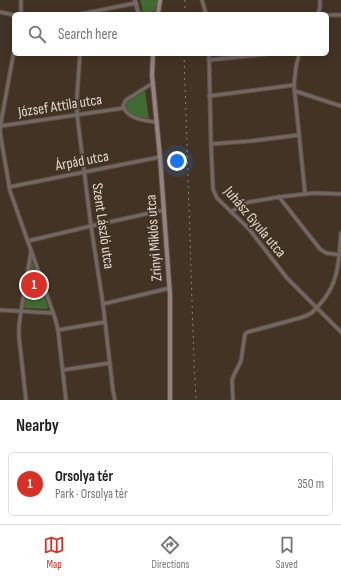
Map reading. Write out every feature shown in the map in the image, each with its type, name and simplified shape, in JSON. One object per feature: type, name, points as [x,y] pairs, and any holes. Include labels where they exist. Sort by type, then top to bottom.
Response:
[{"type":"main road","points":[[158,12],[160,0]]},
{"type":"main road","name":"Zrínyi Miklós utca","points":[[153,56],[152,74],[171,305],[170,400]]},
{"type":"street","points":[[21,0],[21,12]]},
{"type":"street","points":[[202,0],[205,12]]},
{"type":"street","points":[[319,12],[320,0]]},
{"type":"street","points":[[90,12],[135,2],[138,12]]},
{"type":"street","points":[[0,12],[12,15]]},
{"type":"street","points":[[329,15],[341,15]]},
{"type":"street","points":[[13,56],[0,126],[9,187],[54,313],[58,330],[66,400]]},
{"type":"street","name":"Szent László utca","points":[[80,56],[77,114],[115,400]]},
{"type":"street","name":"Juhász Gyula utca","points":[[209,56],[209,96],[214,193],[217,198],[249,229],[287,278],[341,332]]},
{"type":"street","points":[[209,60],[248,56]]},
{"type":"street","points":[[299,56],[294,85],[306,193]]},
{"type":"street","points":[[153,84],[126,100],[124,103],[124,108],[127,113],[133,116],[157,122]]},
{"type":"street","points":[[209,96],[294,85]]},
{"type":"street","points":[[295,91],[341,106]]},
{"type":"street","name":"József Attila utca","points":[[0,126],[124,108]]},
{"type":"street","points":[[211,144],[299,135]]},
{"type":"street","name":"Árpád utca","points":[[9,187],[160,157]]},
{"type":"street","points":[[231,212],[249,202],[279,197],[317,192],[341,194]]},
{"type":"street","points":[[279,197],[320,249],[326,253],[340,254]]},
{"type":"street","points":[[28,241],[164,210]]},
{"type":"street","points":[[233,400],[232,380],[241,361],[244,337],[246,333],[306,316],[314,312],[327,296],[333,285],[340,254],[341,233]]},
{"type":"street","points":[[26,400],[19,331],[31,250]]},
{"type":"street","points":[[103,304],[170,288]]},
{"type":"street","points":[[0,310],[54,313]]},
{"type":"street","points":[[58,330],[105,322]]},
{"type":"street","points":[[63,370],[110,363]]},
{"type":"green space","points":[[140,0],[157,0],[157,7],[155,11],[143,12]]},
{"type":"green space","points":[[145,91],[149,119],[131,114],[126,109],[126,105],[129,100]]},
{"type":"green space","points":[[30,261],[32,262],[48,307],[47,309],[24,308]]},
{"type":"railway","points":[[185,0],[185,12]]},
{"type":"railway","points":[[184,56],[196,400]]},
{"type":"place","name":"Orsolya tér","points":[[34,285]]}]
